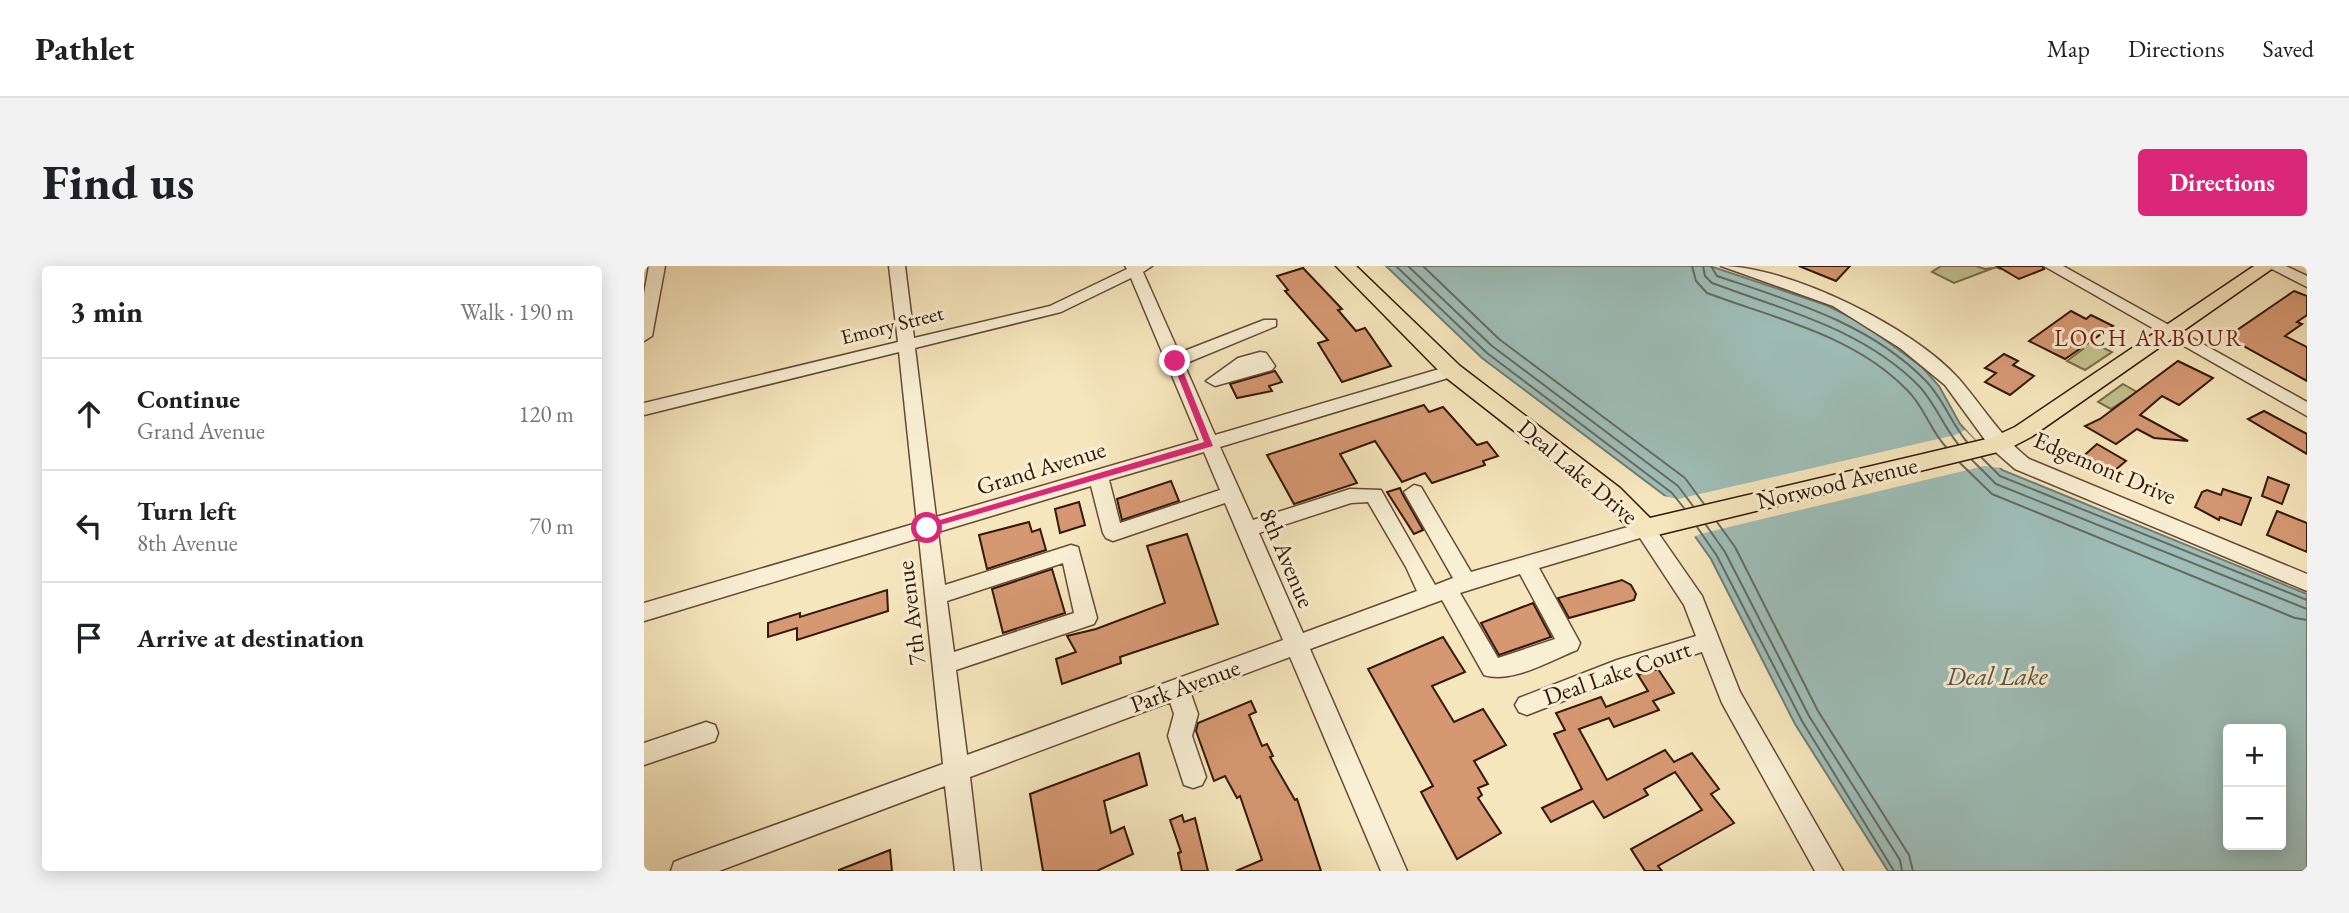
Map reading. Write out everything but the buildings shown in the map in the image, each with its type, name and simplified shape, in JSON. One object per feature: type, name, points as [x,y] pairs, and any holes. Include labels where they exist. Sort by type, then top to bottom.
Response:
[{"type":"main road","name":"Deal Lake Drive","points":[[1345,266],[1452,371],[1611,494],[1645,528]]},
{"type":"main road","name":"Norwood Avenue","points":[[1691,517],[1991,446],[2023,432],[2267,266]]},
{"type":"main road","name":"Park Avenue","points":[[1645,528],[1691,517]]},
{"type":"street","name":"7th Avenue","points":[[897,266],[968,871]]},
{"type":"street","name":"Edgemont Drive","points":[[1729,266],[1825,298],[1863,316],[1938,369],[1964,396],[1991,446],[2022,464],[2307,583]]},
{"type":"street","points":[[2052,266],[2307,411]]},
{"type":"street","points":[[2274,266],[2307,282]]},
{"type":"street","points":[[644,336],[658,268]]},
{"type":"street","name":"Emory Street","points":[[644,409],[1055,309],[1139,272]]},
{"type":"street","name":"8th Avenue","points":[[1139,272],[1246,530],[1394,871]]},
{"type":"street","points":[[1175,361],[1270,323]]},
{"type":"street","name":"Grand Avenue","points":[[644,611],[1452,371]]},
{"type":"street","points":[[1187,390],[1226,378]]},
{"type":"street","points":[[1098,477],[1113,533],[1231,494]]},
{"type":"street","points":[[1415,492],[1447,589],[1492,668],[1513,665],[1569,643],[1525,563]]},
{"type":"street","points":[[1246,530],[1350,496],[1374,495],[1416,565],[1447,589]]},
{"type":"street","name":"Park Avenue","points":[[684,871],[1447,589],[1645,528]]},
{"type":"street","name":"Deal Lake Drive","points":[[1645,528],[1694,602],[1730,696],[1830,871]]},
{"type":"street","points":[[936,596],[1071,553],[1086,618],[943,665]]},
{"type":"street","name":"Deal Lake Court","points":[[1527,705],[1625,667],[1708,641]]},
{"type":"street","points":[[1178,689],[1186,714],[1180,736],[1193,777]]},
{"type":"street","points":[[644,754],[706,733]]},
{"type":"green space","points":[[1941,266],[1994,268],[1954,283],[1932,272]]},
{"type":"green space","points":[[2082,337],[2112,352],[2085,370],[2067,361],[2083,349],[2073,342]]},
{"type":"green space","points":[[2123,384],[2137,392],[2111,409],[2098,402]]},
{"type":"water","name":"Deal Lake","points":[[1386,266],[1710,266],[1826,305],[1862,323],[1922,367],[1939,386],[1960,424],[2002,470],[2307,594],[2307,871],[1888,871],[1795,724],[1711,559],[1668,498],[1482,358]]},
{"type":"pier","points":[[1965,430],[2002,468],[1984,466],[1700,534],[1694,537],[1694,541],[1664,496],[1678,499],[1955,435]]},
{"type":"district","name":"LOCH ARBOUR","points":[[2149,338]]},
{"type":"route","points":[[927,528],[1210,444],[1175,361]]}]
